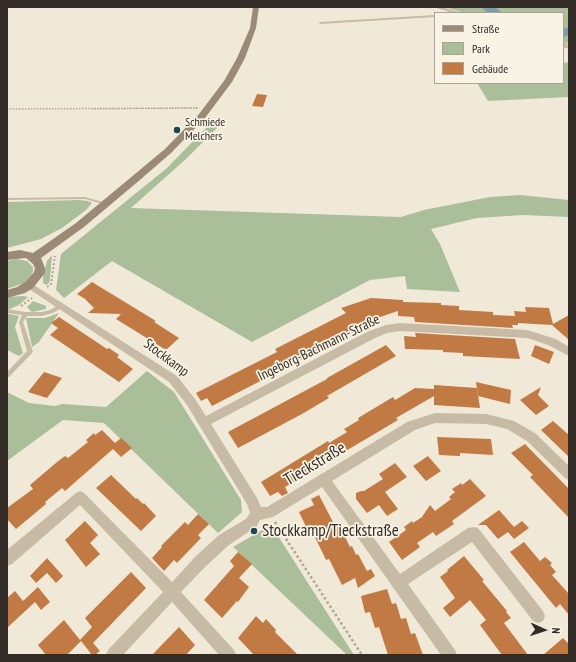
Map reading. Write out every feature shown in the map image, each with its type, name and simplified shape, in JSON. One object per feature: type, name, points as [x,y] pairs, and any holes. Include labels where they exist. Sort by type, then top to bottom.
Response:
[{"type":"main road","points":[[34,258],[106,204],[168,151],[209,108],[231,77],[245,51],[253,28],[256,7]]},
{"type":"main road","points":[[7,256],[20,254],[34,258],[38,262],[40,268],[39,274],[29,285],[21,290],[7,294]]},
{"type":"street","points":[[436,7],[454,12]]},
{"type":"street","name":"Stockkamp","points":[[29,285],[173,379],[182,388],[253,502],[256,514]]},
{"type":"street","name":"Ingeborg-Bachmann-Straße","points":[[204,422],[370,335],[386,329],[400,327],[527,334],[552,342],[569,352]]},
{"type":"street","name":"Tieckstraße","points":[[256,514],[269,513],[411,426],[435,418],[486,419],[510,425],[531,437],[569,474]]},
{"type":"street","points":[[324,479],[450,655]]},
{"type":"street","points":[[7,559],[80,497],[173,593],[229,655]]},
{"type":"street","points":[[113,655],[201,562],[224,540],[250,523],[256,514]]},
{"type":"street","points":[[399,582],[473,533],[538,616]]},
{"type":"lane","points":[[320,23],[434,16]]},
{"type":"lane","points":[[7,199],[85,198],[106,204]]},
{"type":"lane","points":[[7,311],[25,314],[51,312],[61,306]]},
{"type":"lane","points":[[7,374],[30,352],[21,322],[25,314]]},
{"type":"path","points":[[7,110],[209,108]]},
{"type":"path","points":[[269,513],[362,655]]},
{"type":"green space","points":[[445,7],[569,7],[569,43],[564,42],[564,12],[461,12]]},
{"type":"green space","points":[[569,62],[569,97],[488,101],[478,84],[564,84],[564,63]]},
{"type":"green space","points":[[214,125],[218,127],[186,159],[131,208],[401,217],[424,210],[490,197],[520,195],[569,200],[569,217],[523,215],[477,218],[431,229],[440,244],[460,292],[407,289],[405,276],[370,280],[252,342],[112,261],[64,298],[56,290],[61,254],[167,168],[208,126]]},
{"type":"green space","points":[[79,200],[92,203],[86,210],[62,228],[41,239],[7,248],[7,202]]},
{"type":"green space","points":[[52,255],[50,279],[49,283],[46,285],[43,283],[43,277],[47,261]]},
{"type":"green space","points":[[16,259],[27,261],[33,267],[33,271],[24,283],[7,289],[7,261]]},
{"type":"green space","points":[[7,297],[28,297],[19,305],[7,310]]},
{"type":"green space","points":[[33,301],[46,306],[46,309],[32,312],[27,307]]},
{"type":"green space","points":[[59,313],[39,342],[32,347],[26,318],[45,318]]},
{"type":"green space","points":[[7,315],[19,316],[15,327],[23,353],[19,356],[7,350]]},
{"type":"green space","points":[[147,371],[174,392],[241,500],[242,512],[218,533],[104,423],[63,420],[7,461],[7,392],[29,403],[55,406],[62,404],[106,407]]},
{"type":"green space","points":[[271,525],[354,655],[347,655],[233,547]]},
{"type":"building","points":[[257,94],[267,95],[263,107],[252,106]]},
{"type":"building","points":[[92,282],[156,321],[154,322],[179,338],[166,350],[116,319],[121,314],[88,313],[94,308],[85,299],[77,294]]},
{"type":"building","points":[[371,298],[403,300],[403,302],[441,303],[441,305],[459,306],[459,310],[493,312],[493,315],[515,316],[514,311],[526,312],[525,307],[549,308],[553,324],[569,315],[569,340],[552,325],[518,323],[518,325],[512,325],[513,328],[415,322],[414,317],[398,316],[398,311],[353,326],[357,331],[212,406],[207,398],[201,401],[196,393],[277,352],[275,349],[346,313],[341,308]]},
{"type":"building","points":[[59,317],[107,349],[109,348],[119,355],[117,357],[133,369],[119,382],[50,335],[58,328],[51,323]]},
{"type":"building","points":[[415,333],[515,339],[520,359],[463,356],[463,353],[443,352],[443,350],[405,349],[404,336],[416,337]]},
{"type":"building","points":[[386,345],[396,356],[327,396],[329,398],[302,414],[238,448],[228,432],[327,379]]},
{"type":"building","points":[[535,345],[554,352],[549,364],[531,356]]},
{"type":"building","points":[[44,372],[62,378],[47,398],[28,392]]},
{"type":"building","points":[[476,382],[511,390],[510,404],[478,396]]},
{"type":"building","points":[[434,385],[477,388],[480,408],[434,405],[434,396],[396,418],[398,420],[285,487],[288,493],[282,496],[278,492],[270,496],[261,482],[328,441],[329,443],[347,432],[344,429],[359,420],[358,418],[393,397],[395,400],[415,388],[434,389]]},
{"type":"building","points":[[541,387],[538,395],[549,406],[536,415],[520,400]]},
{"type":"building","points":[[553,421],[569,435],[569,457],[541,430]]},
{"type":"building","points":[[102,430],[115,443],[121,438],[132,448],[121,457],[113,449],[65,491],[62,488],[45,502],[46,504],[16,529],[7,519],[7,508],[33,489],[30,485],[57,462],[65,456],[68,458],[88,442],[86,440],[94,433],[95,435]]},
{"type":"building","points":[[437,437],[491,439],[493,455],[460,453],[460,456],[439,455]]},
{"type":"building","points":[[525,444],[569,489],[569,518],[530,477],[533,475],[511,453]]},
{"type":"building","points":[[428,456],[441,471],[426,481],[413,466]]},
{"type":"building","points":[[395,463],[407,477],[385,492],[398,509],[387,516],[379,505],[367,513],[356,499],[356,493],[364,491],[383,479],[379,474]]},
{"type":"building","points":[[111,475],[136,499],[137,498],[143,504],[144,503],[156,516],[141,531],[96,488]]},
{"type":"building","points":[[470,479],[486,496],[452,521],[454,524],[436,536],[433,532],[417,543],[420,547],[402,560],[389,542],[406,530],[404,527],[412,521],[413,523],[422,517],[430,505],[435,511],[451,499],[449,497],[455,492],[452,489],[461,483],[462,485]]},
{"type":"building","points":[[319,495],[334,524],[336,523],[340,532],[342,531],[350,547],[352,546],[356,555],[358,554],[367,571],[371,569],[375,576],[358,588],[355,578],[342,585],[329,559],[326,560],[314,535],[311,537],[299,512],[314,505],[311,499]]},
{"type":"building","points":[[499,510],[514,527],[522,521],[529,528],[514,539],[508,532],[498,539],[486,525],[478,525]]},
{"type":"building","points":[[198,514],[209,524],[198,535],[201,538],[177,563],[174,560],[164,571],[152,558],[162,547],[161,546],[185,522],[188,525]]},
{"type":"building","points":[[85,521],[98,535],[90,543],[100,554],[86,567],[65,540]]},
{"type":"building","points":[[524,542],[540,561],[545,557],[552,563],[550,565],[556,572],[552,575],[569,594],[569,615],[560,604],[556,608],[510,552]]},
{"type":"building","points":[[238,552],[252,564],[239,578],[249,587],[238,602],[237,601],[222,618],[204,600],[234,566],[230,561]]},
{"type":"building","points":[[464,556],[484,580],[482,581],[507,611],[506,612],[511,618],[504,623],[528,655],[502,655],[480,625],[486,620],[470,600],[450,617],[443,608],[455,598],[440,577]]},
{"type":"building","points":[[47,558],[63,576],[56,583],[47,573],[36,583],[30,576]]},
{"type":"building","points":[[131,572],[146,588],[93,643],[100,651],[95,655],[92,655],[81,641],[67,655],[46,655],[38,645],[64,620],[80,640],[92,627],[85,618]]},
{"type":"building","points":[[38,587],[50,602],[41,610],[35,602],[7,628],[7,598],[15,591],[23,601]]},
{"type":"building","points":[[387,589],[392,604],[396,603],[401,619],[406,618],[411,634],[415,633],[423,655],[388,655],[379,627],[375,628],[370,612],[365,613],[361,596]]},
{"type":"building","points":[[256,616],[263,623],[266,619],[276,630],[275,632],[298,655],[254,655],[238,638]]},
{"type":"building","points":[[179,627],[195,645],[186,655],[152,655]]},
{"type":"building","points":[[563,638],[569,644],[569,655],[543,655]]},
{"type":"waterway","points":[[487,7],[494,12]]},
{"type":"waterway","points":[[564,33],[569,31]]},
{"type":"place","name":"Schmiede Melchers","points":[[177,130]]},
{"type":"place","name":"Stockkamp/Tieckstraße","points":[[254,531]]}]
